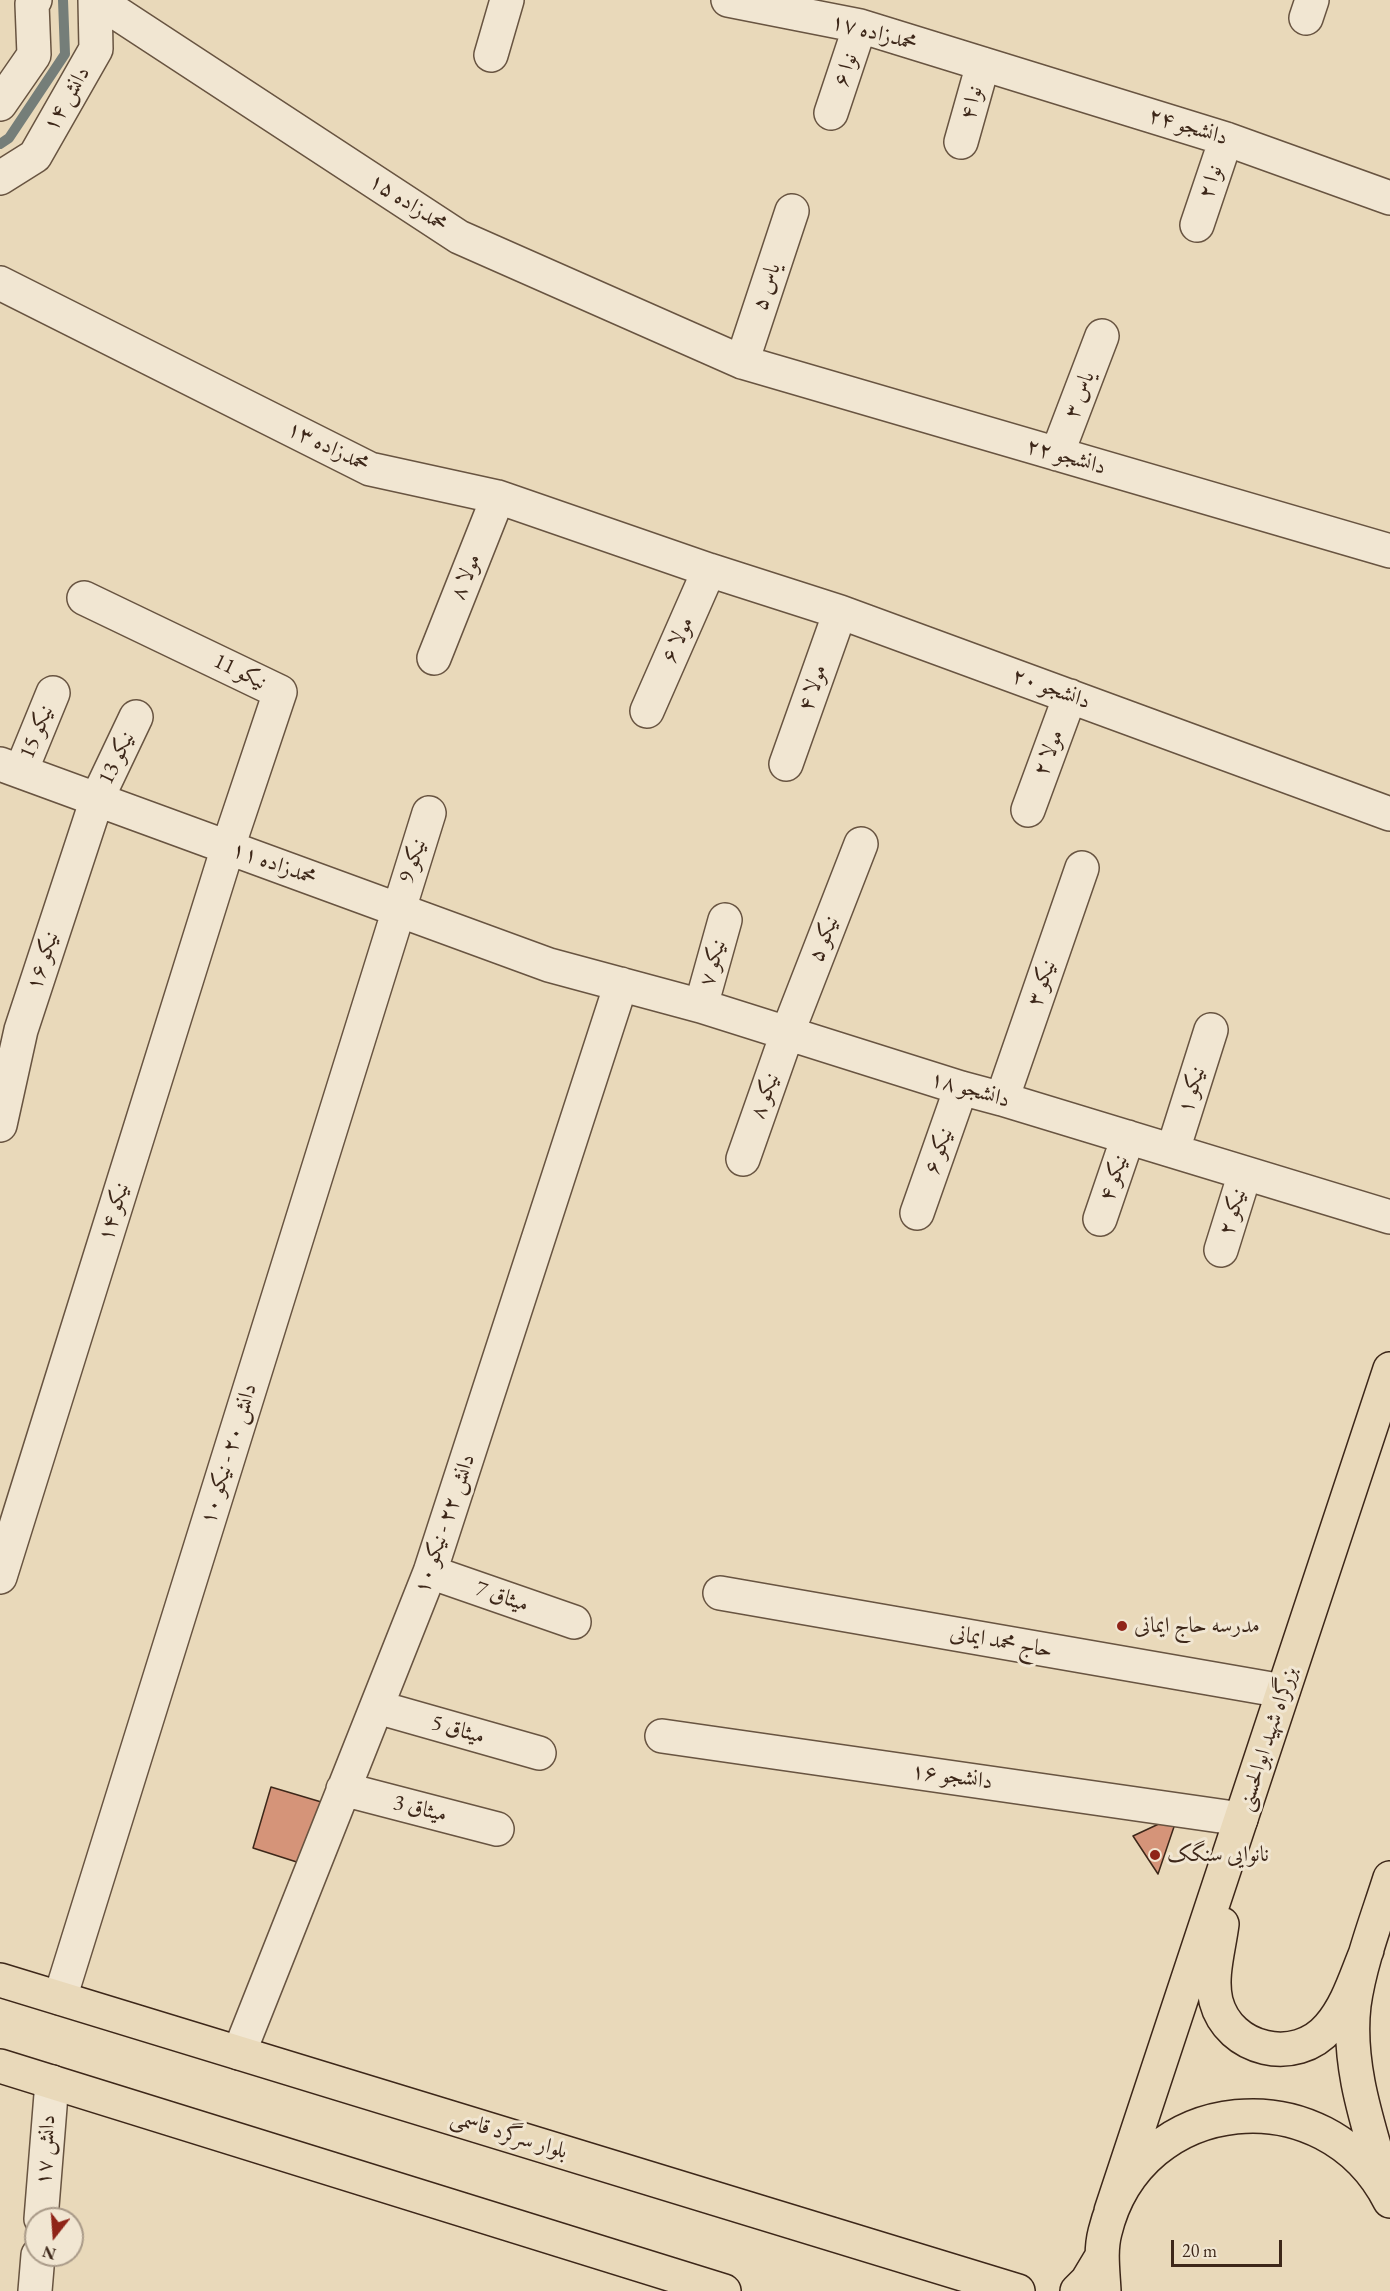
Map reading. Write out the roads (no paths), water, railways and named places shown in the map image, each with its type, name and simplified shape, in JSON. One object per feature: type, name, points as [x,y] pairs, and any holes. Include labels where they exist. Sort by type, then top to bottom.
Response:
[{"type":"main road","name":"بزرگراه شهید ابوالحسنی","points":[[1111,2211],[1390,1369]]},
{"type":"main road","points":[[1241,1819],[1226,1896],[1214,1981],[1216,2001],[1220,2011],[1224,2020],[1237,2035],[1254,2045],[1274,2050],[1294,2049],[1312,2042],[1328,2030],[1341,2012],[1367,1950]]},
{"type":"main road","points":[[1390,1878],[1367,1950],[1354,2006],[1353,2051],[1366,2119],[1390,2200]]},
{"type":"main road","name":"بلوار سرگرد قاسمی","points":[[0,1980],[1018,2291]]},
{"type":"main road","points":[[0,2066],[724,2291]]},
{"type":"main road","points":[[1104,2291],[1102,2256],[1104,2233],[1121,2190],[1150,2154],[1189,2128],[1210,2120],[1245,2115],[1280,2117],[1324,2132],[1344,2144],[1361,2160],[1377,2178],[1390,2200]]},
{"type":"main road","points":[[1077,2291],[1087,2281],[1102,2256]]},
{"type":"street","points":[[0,104],[34,55],[32,4],[35,0]]},
{"type":"street","name":"دانش ۱۴","points":[[0,178],[34,156],[96,49],[96,0]]},
{"type":"street","name":"محمدزاده ۱۵","points":[[96,0],[459,237],[742,362]]},
{"type":"street","points":[[491,55],[507,0]]},
{"type":"street","name":"محمدزاده ۱۷","points":[[728,0],[860,27],[983,64]]},
{"type":"street","name":"نوا ۶","points":[[831,113],[860,27]]},
{"type":"street","name":"دانشجو ۲۴","points":[[983,64],[1226,139],[1390,198]]},
{"type":"street","name":"نوا ۴","points":[[962,142],[983,64]]},
{"type":"street","name":"نوا ۲","points":[[1197,225],[1226,139]]},
{"type":"street","name":"یاس ۵","points":[[742,362],[792,211]]},
{"type":"street","name":"محمدزاده ۱۳","points":[[0,283],[370,469],[498,497],[709,570]]},
{"type":"street","name":"یاس ۳","points":[[1058,454],[1102,336]]},
{"type":"street","name":"دانشجو ۲۲","points":[[742,362],[1390,551]]},
{"type":"street","name":"مولا ۸","points":[[434,658],[498,497]]},
{"type":"street","name":"دانشجو ۲۰","points":[[709,570],[840,612],[1390,814]]},
{"type":"street","name":"مولا ۶","points":[[647,711],[709,570]]},
{"type":"street","name":"نیکو 11","points":[[84,598],[280,692],[228,847]]},
{"type":"street","name":"مولا ۴","points":[[786,764],[840,612]]},
{"type":"street","name":"نیکو 15","points":[[11,767],[53,693]]},
{"type":"street","name":"مولا ۲","points":[[1028,810],[1070,696]]},
{"type":"street","name":"نیکو 13","points":[[97,799],[136,717]]},
{"type":"street","name":"محمدزاده ۱۱","points":[[11,767],[549,965]]},
{"type":"street","name":"نیکو ۱۶","points":[[0,1125],[21,1030],[97,799]]},
{"type":"street","name":"نیکو 9","points":[[398,910],[429,813]]},
{"type":"street","name":"نیکو ۵","points":[[788,1034],[861,844]]},
{"type":"street","name":"نیکو ۱۴","points":[[0,1576],[228,847]]},
{"type":"street","name":"نیکو ۳","points":[[1002,1099],[1082,868]]},
{"type":"street","name":"دانش ۲۰ - نیکو ۱۰","points":[[60,1998],[398,910]]},
{"type":"street","name":"نیکو ۷","points":[[701,1006],[725,920]]},
{"type":"street","name":"دانشجو ۱۸","points":[[549,965],[701,1006],[961,1088],[1173,1150],[1390,1218]]},
{"type":"street","name":"دانش ۲۲ - نیکو ۱۰","points":[[239,2053],[430,1572],[621,984]]},
{"type":"street","name":"نیکو ۱","points":[[1173,1150],[1210,1030]]},
{"type":"street","name":"نیکو ۸","points":[[743,1159],[788,1034]]},
{"type":"street","name":"نیکو ۶","points":[[917,1213],[961,1088]]},
{"type":"street","name":"نیکو ۴","points":[[1100,1219],[1128,1137]]},
{"type":"street","name":"نیکو ۲","points":[[1221,1250],[1245,1173]]},
{"type":"street","name":"میثاق 7","points":[[430,1572],[574,1622]]},
{"type":"street","name":"حاج محمد ایمانی","points":[[720,1593],[1283,1691]]},
{"type":"street","name":"میثاق 5","points":[[377,1707],[539,1752]]},
{"type":"street","name":"دانشجو ۱۶","points":[[663,1736],[1241,1819]]},
{"type":"street","name":"میثاق 3","points":[[343,1790],[497,1829]]},
{"type":"street","name":"دانش ۱۷","points":[[42,2207],[52,2082]]},
{"type":"street","points":[[35,2291],[37,2267]]},
{"type":"waterway","points":[[0,144],[9,138],[65,54],[63,0]]},
{"type":"place","name":"مدرسه حاج ایمانی","points":[[1122,1626]]},
{"type":"place","name":"نانوایی سنگک","points":[[1155,1855]]}]
